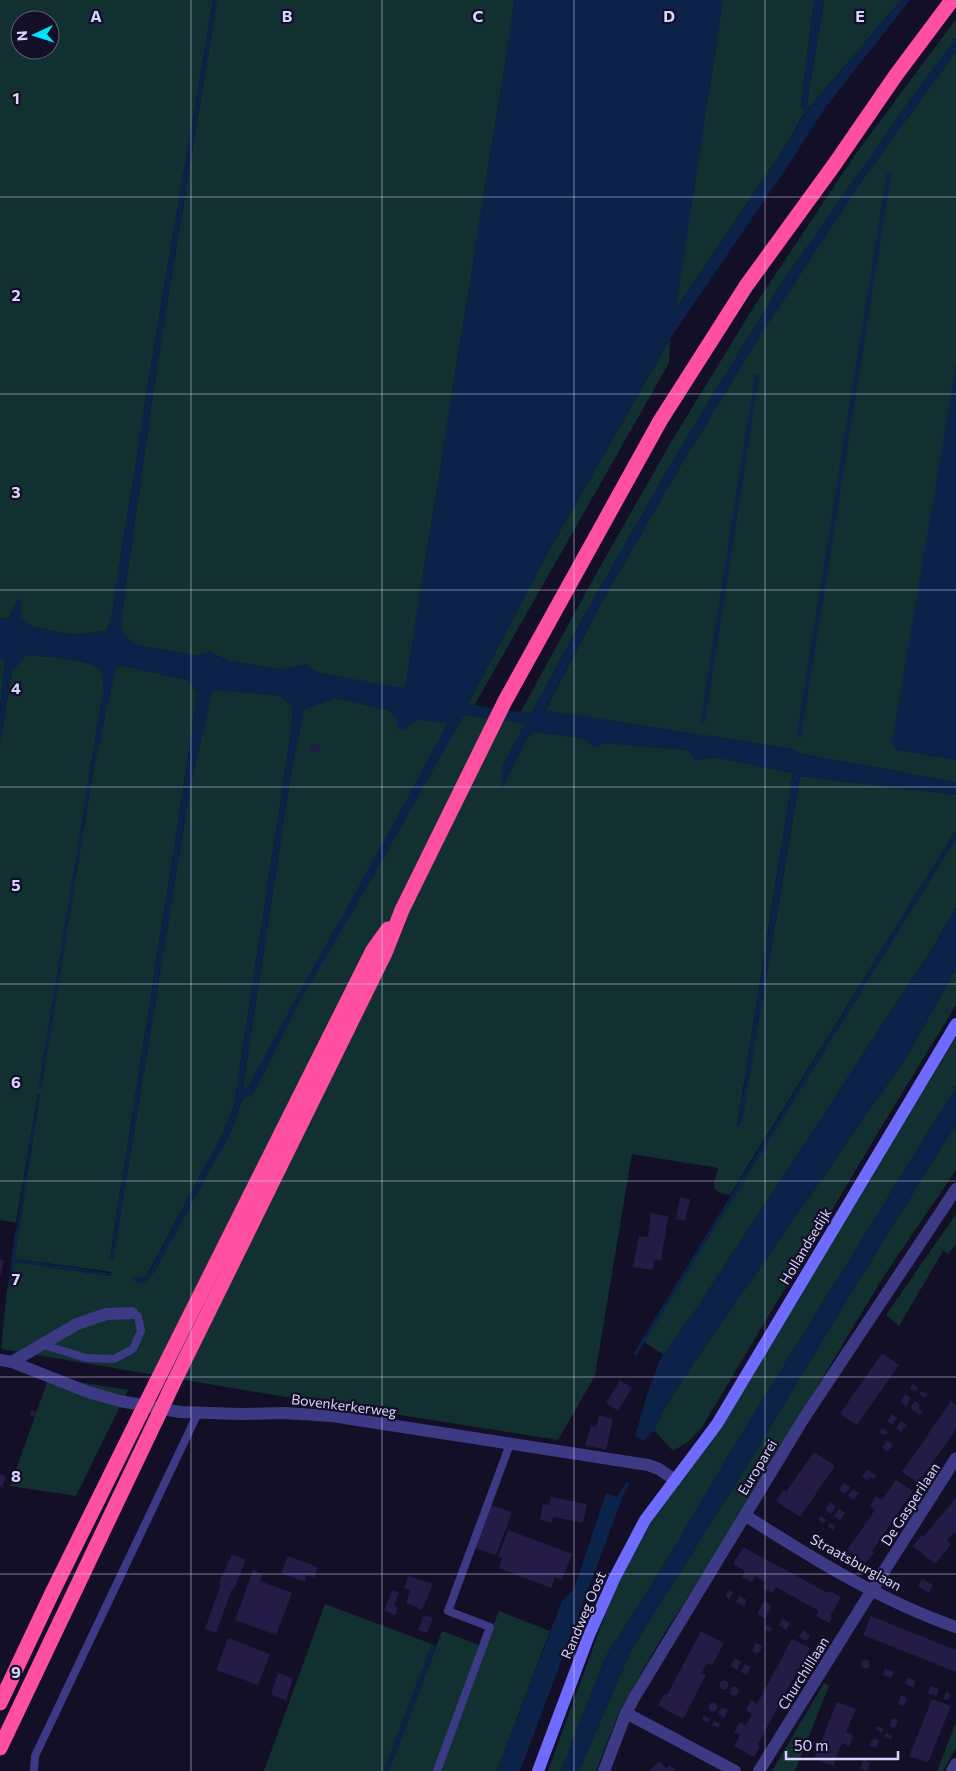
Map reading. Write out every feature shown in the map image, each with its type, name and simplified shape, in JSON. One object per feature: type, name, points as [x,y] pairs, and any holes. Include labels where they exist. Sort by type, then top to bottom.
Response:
[{"type":"highway","points":[[0,1748],[172,1386],[385,953],[402,910],[505,701],[665,412],[746,286],[834,165],[896,75],[952,0]]},
{"type":"highway","points":[[0,1703],[52,1591],[373,950],[402,910]]},
{"type":"street","name":"Hollandsedijk","points":[[674,1480],[717,1424],[956,1024]]},
{"type":"street","name":"Europarei","points":[[604,1771],[626,1713],[691,1602],[746,1516],[814,1403],[956,1189]]},
{"type":"street","name":"Bovenkerkerweg","points":[[6,1361],[44,1345],[77,1324],[106,1314],[132,1313]]},
{"type":"street","name":"Bovenkerkerweg","points":[[6,1361],[88,1392],[120,1401],[198,1413],[284,1413],[332,1416],[648,1465],[659,1469],[674,1480]]},
{"type":"street","name":"De Gasperilaan","points":[[872,1590],[956,1458]]},
{"type":"street","name":"Randweg Oost","points":[[538,1771],[589,1634],[614,1579],[645,1520],[674,1480]]},
{"type":"street","name":"Straatsburglaan","points":[[746,1516],[872,1590],[924,1616],[956,1627]]},
{"type":"street","name":"Churchilllaan","points":[[759,1771],[872,1590]]},
{"type":"street","points":[[626,1713],[735,1771]]},
{"type":"street","points":[[952,1771],[956,1764]]},
{"type":"lane","points":[[44,1345],[86,1358],[114,1360],[133,1349],[141,1331],[138,1316],[132,1313]]},
{"type":"lane","points":[[34,1771],[35,1756],[198,1413]]},
{"type":"lane","points":[[437,1771],[490,1627],[448,1611],[510,1444]]},
{"type":"green space","points":[[0,0],[213,0],[152,360],[111,620],[106,631],[73,635],[30,626],[20,618],[21,602],[17,599],[9,619],[0,618]]},
{"type":"green space","points":[[217,0],[515,0],[405,689],[318,673],[307,664],[281,670],[229,661],[209,652],[197,656],[137,645],[123,635],[121,619],[155,379]]},
{"type":"green space","points":[[723,0],[814,0],[801,106],[805,112],[780,155],[675,310]]},
{"type":"green space","points":[[824,0],[901,0],[809,108],[807,104]]},
{"type":"green space","points":[[956,19],[956,39],[918,89],[781,284],[675,457],[579,625],[531,714],[520,713],[671,442],[753,308],[857,152]]},
{"type":"green space","points":[[956,51],[956,364],[925,555],[897,750],[956,760],[956,782],[801,754],[793,749],[545,711],[600,605],[675,475],[762,332],[866,175]]},
{"type":"green space","points":[[670,339],[669,363],[474,706],[468,704],[549,550]]},
{"type":"green space","points":[[26,655],[88,663],[96,667],[103,676],[103,691],[39,1088],[41,1088],[94,767],[115,670],[120,665],[187,680],[197,692],[110,1257],[113,1259],[192,778],[213,689],[281,696],[293,707],[290,739],[234,1106],[222,1135],[146,1277],[145,1283],[154,1272],[230,1133],[246,1091],[243,1086],[291,773],[304,709],[336,698],[388,710],[396,718],[416,720],[464,715],[526,723],[503,765],[502,788],[526,740],[534,732],[582,738],[594,747],[606,743],[688,750],[696,760],[716,757],[793,773],[737,1127],[742,1120],[800,776],[956,795],[956,830],[730,1195],[715,1190],[714,1183],[718,1168],[632,1154],[595,1376],[558,1440],[1,1349],[7,1290],[15,1262],[110,1276],[111,1272],[17,1259],[15,1255],[40,1095],[38,1094],[16,1223],[0,1220],[0,742],[12,671]]},
{"type":"green space","points":[[0,657],[5,660],[0,709]]},
{"type":"green space","points":[[956,838],[956,908],[930,952],[699,1305],[664,1355],[644,1342]]},
{"type":"green space","points":[[956,969],[956,1005],[701,1429],[688,1442],[673,1451],[654,1430],[662,1413],[688,1371],[907,1056]]},
{"type":"green space","points":[[956,1037],[956,1087],[605,1658],[561,1771],[548,1771],[609,1604],[618,1583],[655,1515],[824,1253]]},
{"type":"green space","points":[[956,1124],[956,1170],[884,1276],[715,1556],[667,1629],[620,1710],[596,1771],[579,1771],[631,1650],[745,1469]]},
{"type":"green space","points":[[956,1214],[956,1244],[948,1254],[943,1251],[899,1326],[886,1315]]},
{"type":"green space","points":[[49,1377],[128,1390],[76,1496],[10,1486]]},
{"type":"green space","points":[[325,1604],[432,1644],[384,1771],[264,1771]]},
{"type":"green space","points":[[499,1611],[550,1631],[497,1771],[389,1771],[442,1631],[485,1647]]},
{"type":"green space","points":[[824,1683],[829,1686],[795,1771],[772,1771]]},
{"type":"green space","points":[[956,1722],[956,1748],[943,1771],[937,1771]]},
{"type":"water","points":[[213,0],[217,0],[155,379],[121,619],[123,635],[137,645],[197,656],[209,652],[229,661],[281,670],[307,664],[318,673],[405,688],[515,0],[723,0],[676,309],[780,155],[805,113],[801,106],[814,0],[824,0],[807,104],[809,108],[901,0],[910,0],[825,108],[670,339],[549,550],[468,704],[531,714],[579,625],[675,457],[781,284],[918,89],[956,39],[956,51],[866,175],[762,332],[675,475],[600,605],[545,710],[793,749],[801,754],[956,782],[956,795],[800,776],[742,1120],[737,1129],[793,773],[716,757],[696,760],[688,750],[607,743],[594,747],[582,738],[534,732],[526,740],[501,790],[503,765],[525,723],[464,715],[376,872],[297,1006],[252,1096],[243,1098],[230,1133],[154,1272],[145,1283],[134,1281],[133,1278],[146,1277],[151,1269],[222,1135],[234,1106],[290,739],[293,707],[281,696],[213,690],[192,778],[113,1259],[110,1258],[197,692],[187,680],[120,665],[115,670],[94,767],[41,1089],[38,1088],[103,691],[103,679],[101,672],[88,663],[26,655],[12,672],[0,742],[0,709],[5,660],[0,657],[0,618],[9,619],[17,599],[21,601],[20,618],[30,626],[73,635],[106,631],[111,620],[152,360]],"holes":[[[336,698],[388,710],[396,718],[398,729],[404,730],[416,720],[447,723],[246,1090],[243,1086],[291,773],[304,709]]]},
{"type":"water","points":[[956,364],[956,760],[897,750],[892,743]]},
{"type":"water","points":[[956,830],[956,838],[636,1356],[633,1354]]},
{"type":"water","points":[[956,908],[956,969],[907,1056],[688,1371],[662,1413],[656,1428],[644,1441],[635,1436],[660,1360],[699,1305],[930,952]]},
{"type":"water","points":[[956,1087],[956,1124],[745,1469],[631,1650],[579,1771],[561,1771],[605,1658]]},
{"type":"water","points":[[38,1094],[40,1094],[15,1256],[17,1259],[111,1273],[110,1276],[15,1262],[9,1291],[7,1290],[11,1260]]},
{"type":"water","points":[[606,1493],[622,1499],[520,1771],[497,1771],[562,1601],[574,1589]]},
{"type":"water","points":[[432,1644],[436,1646],[389,1771],[384,1771]]},
{"type":"building","points":[[311,744],[320,746],[319,752],[310,751]]},
{"type":"building","points":[[680,1197],[690,1199],[685,1221],[676,1219]]},
{"type":"building","points":[[651,1213],[668,1216],[661,1261],[654,1260],[653,1270],[633,1267],[639,1236],[648,1237]]},
{"type":"building","points":[[0,1259],[4,1260],[1,1275],[0,1275]]},
{"type":"building","points":[[882,1353],[899,1365],[857,1425],[840,1414]]},
{"type":"building","points":[[620,1380],[632,1388],[618,1411],[606,1403]]},
{"type":"building","points":[[912,1384],[918,1388],[916,1392],[910,1388]]},
{"type":"building","points":[[922,1391],[928,1395],[925,1398],[919,1394]]},
{"type":"building","points":[[905,1394],[911,1398],[906,1406],[900,1402]]},
{"type":"building","points":[[915,1401],[920,1405],[918,1408],[923,1412],[920,1415],[910,1408]]},
{"type":"building","points":[[951,1401],[956,1405],[956,1429],[918,1483],[902,1472]]},
{"type":"building","points":[[31,1410],[36,1412],[34,1417],[29,1415]]},
{"type":"building","points":[[892,1414],[897,1418],[892,1425],[887,1421]]},
{"type":"building","points":[[599,1415],[613,1419],[606,1450],[585,1445],[591,1426],[596,1427]]},
{"type":"building","points":[[901,1421],[907,1425],[901,1432],[896,1428]]},
{"type":"building","points":[[882,1428],[888,1432],[885,1435],[879,1432]]},
{"type":"building","points":[[887,1441],[893,1444],[888,1452],[882,1448]]},
{"type":"building","points":[[814,1452],[835,1466],[800,1517],[776,1501],[784,1490],[786,1492]]},
{"type":"building","points":[[867,1469],[876,1476],[874,1479],[870,1477],[868,1480],[862,1477]]},
{"type":"building","points":[[0,1474],[6,1476],[2,1487],[0,1486]]},
{"type":"building","points":[[896,1480],[913,1491],[872,1551],[874,1552],[866,1563],[847,1550],[875,1510],[870,1506],[876,1496],[882,1500]]},
{"type":"building","points":[[844,1483],[850,1487],[845,1494],[839,1490]]},
{"type":"building","points":[[853,1489],[859,1493],[854,1500],[848,1496]]},
{"type":"building","points":[[551,1497],[587,1504],[583,1523],[553,1517],[552,1523],[540,1520],[543,1504],[549,1505]]},
{"type":"building","points":[[956,1498],[956,1534],[954,1532],[947,1540],[951,1544],[935,1564],[913,1546]]},
{"type":"building","points":[[830,1502],[836,1507],[831,1514],[825,1510]]},
{"type":"building","points":[[491,1505],[512,1512],[496,1555],[475,1548]]},
{"type":"building","points":[[839,1509],[845,1513],[840,1520],[834,1516]]},
{"type":"building","points":[[821,1516],[826,1520],[824,1524],[818,1520]]},
{"type":"building","points":[[830,1523],[836,1526],[833,1530],[827,1526]]},
{"type":"building","points":[[508,1530],[572,1554],[562,1580],[555,1577],[551,1588],[499,1568],[502,1558],[498,1556]]},
{"type":"building","points":[[743,1547],[828,1593],[830,1591],[841,1597],[830,1617],[832,1617],[829,1623],[816,1616],[819,1611],[776,1587],[773,1593],[763,1588],[765,1582],[755,1576],[752,1582],[742,1577],[745,1571],[733,1564]]},
{"type":"building","points":[[232,1554],[246,1560],[234,1589],[232,1589],[216,1633],[205,1629],[221,1584],[219,1583]]},
{"type":"building","points":[[288,1556],[318,1567],[314,1578],[307,1575],[305,1582],[281,1573]]},
{"type":"building","points":[[253,1570],[263,1574],[260,1581],[292,1593],[276,1635],[235,1620]]},
{"type":"building","points":[[408,1576],[433,1584],[422,1610],[406,1603],[410,1590],[404,1588]]},
{"type":"building","points":[[922,1579],[933,1585],[929,1593],[918,1586]]},
{"type":"building","points":[[393,1590],[399,1593],[394,1606],[398,1608],[395,1615],[384,1610]]},
{"type":"building","points":[[729,1590],[733,1593],[729,1599],[725,1596]]},
{"type":"building","points":[[739,1596],[747,1600],[744,1607],[736,1602]]},
{"type":"building","points":[[764,1601],[772,1606],[765,1618],[757,1614]]},
{"type":"building","points":[[424,1615],[433,1618],[427,1633],[418,1630]]},
{"type":"building","points":[[871,1616],[956,1650],[956,1672],[863,1635]]},
{"type":"building","points":[[782,1619],[790,1623],[786,1630],[779,1625]]},
{"type":"building","points":[[766,1625],[772,1628],[770,1632],[764,1629]]},
{"type":"building","points":[[803,1630],[810,1635],[807,1641],[799,1637]]},
{"type":"building","points":[[701,1631],[724,1643],[712,1665],[707,1663],[702,1673],[706,1675],[683,1719],[658,1705],[664,1694],[667,1695]]},
{"type":"building","points":[[228,1638],[270,1654],[258,1685],[216,1670]]},
{"type":"building","points":[[792,1639],[810,1648],[758,1744],[760,1746],[754,1757],[734,1746],[740,1735],[734,1732],[740,1722],[746,1725],[752,1714],[746,1710],[751,1700],[757,1704]]},
{"type":"building","points":[[756,1643],[763,1646],[758,1654],[752,1651]]},
{"type":"building","points":[[735,1658],[741,1662],[737,1670],[731,1666]]},
{"type":"building","points":[[865,1660],[869,1664],[865,1668],[861,1664]]},
{"type":"building","points":[[745,1664],[751,1667],[747,1675],[741,1672]]},
{"type":"building","points":[[885,1668],[894,1672],[891,1678],[883,1675]]},
{"type":"building","points":[[278,1673],[293,1678],[286,1700],[271,1695]]},
{"type":"building","points":[[908,1677],[916,1681],[913,1687],[905,1684]]},
{"type":"building","points":[[724,1681],[728,1685],[724,1689],[720,1685]]},
{"type":"building","points":[[930,1686],[939,1689],[936,1696],[928,1693]]},
{"type":"building","points":[[734,1687],[738,1691],[734,1695],[730,1691]]},
{"type":"building","points":[[946,1692],[950,1694],[948,1700],[943,1699]]},
{"type":"building","points":[[901,1695],[907,1698],[904,1706],[898,1704]]},
{"type":"building","points":[[932,1699],[951,1706],[928,1763],[909,1756]]},
{"type":"building","points":[[837,1702],[856,1709],[846,1732],[854,1735],[849,1746],[842,1743],[833,1766],[814,1759]]},
{"type":"building","points":[[713,1703],[717,1707],[713,1711],[709,1707]]},
{"type":"building","points":[[722,1707],[728,1710],[724,1718],[718,1714]]},
{"type":"building","points":[[704,1715],[710,1719],[708,1723],[702,1720]]},
{"type":"building","points":[[892,1718],[898,1720],[895,1728],[889,1726]]},
{"type":"building","points":[[714,1721],[720,1724],[718,1728],[712,1725]]},
{"type":"building","points":[[877,1726],[884,1729],[882,1733],[876,1730]]},
{"type":"building","points":[[886,1733],[892,1736],[891,1740],[884,1737]]},
{"type":"building","points":[[873,1738],[879,1740],[876,1748],[869,1746]]},
{"type":"building","points":[[864,1760],[870,1763],[867,1771],[860,1768]]},
{"type":"building","points":[[659,1761],[666,1768],[670,1765],[676,1771],[649,1771]]},
{"type":"waterway","points":[[799,735],[889,174]]},
{"type":"waterway","points":[[703,720],[757,376]]},
{"type":"waterway","points":[[615,1503],[627,1485]]}]
